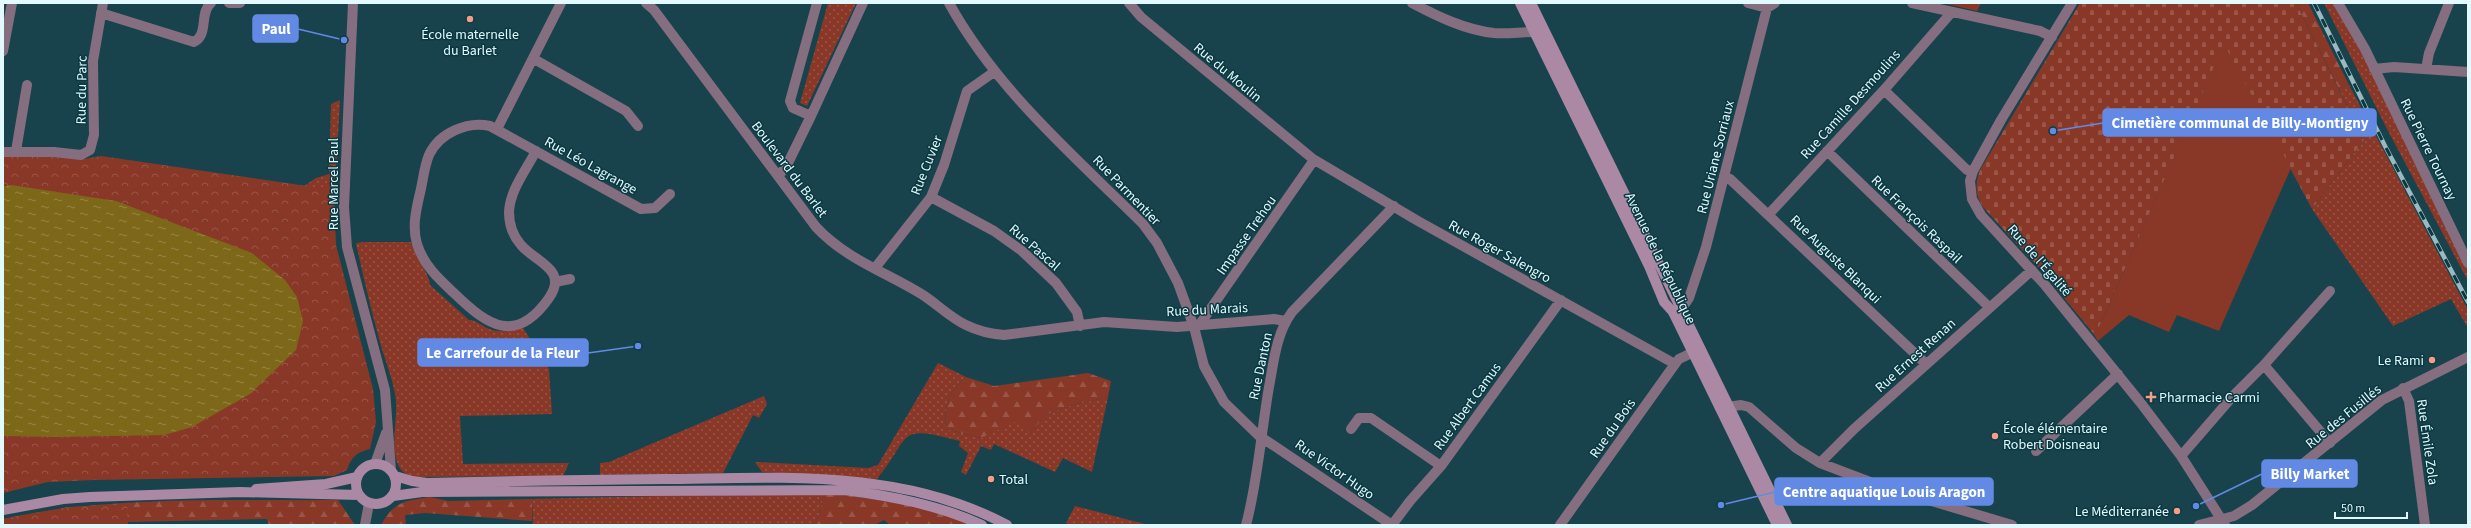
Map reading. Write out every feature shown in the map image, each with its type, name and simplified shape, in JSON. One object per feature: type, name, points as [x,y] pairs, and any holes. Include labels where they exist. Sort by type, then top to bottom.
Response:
[{"type":"main road","name":"Avenue de la République","points":[[1520,3],[1649,266],[1660,292],[1676,310]]},
{"type":"main road","name":"Avenue de la République","points":[[1531,3],[1696,351],[1787,525]]},
{"type":"main road","name":"Avenue de la République","points":[[1724,407],[1777,525]]},
{"type":"main road","points":[[359,495],[356,483],[357,477],[364,468],[375,464],[383,465],[393,473],[412,481],[427,482],[716,478],[848,480],[875,483],[936,497],[1007,525]]},
{"type":"main road","points":[[393,473],[396,486],[393,496]]},
{"type":"main road","points":[[240,492],[270,486],[326,484],[357,477]]},
{"type":"main road","points":[[3,510],[83,497],[240,492],[359,495],[369,503],[382,504],[393,496],[422,492],[844,490],[876,494],[933,507],[982,525]]},
{"type":"street","points":[[3,51],[12,3]]},
{"type":"street","points":[[102,8],[194,42],[202,34],[207,7],[211,3]]},
{"type":"street","points":[[229,3],[240,3]]},
{"type":"street","name":"Rue Marcel Paul","points":[[353,3],[344,207],[347,248],[385,390],[388,408],[387,431],[393,473]]},
{"type":"street","points":[[497,129],[534,59],[561,3]]},
{"type":"street","points":[[811,116],[793,108],[790,100],[817,3]]},
{"type":"street","points":[[778,176],[786,167],[863,3]]},
{"type":"street","name":"Rue Parmentier","points":[[949,3],[994,72],[1017,99],[1143,224],[1157,243],[1178,283],[1197,326],[1204,366],[1217,392],[1224,402],[1261,436]]},
{"type":"street","name":"Rue du Moulin","points":[[1129,3],[1141,17],[1313,160]]},
{"type":"street","points":[[1412,3],[1439,17],[1479,30],[1494,33],[1534,32]]},
{"type":"street","points":[[1748,3],[1771,5]]},
{"type":"street","points":[[1912,3],[1951,13],[2040,31],[2052,37]]},
{"type":"street","name":"Rue de l'Égalité","points":[[2072,3],[2001,120],[1973,171],[1970,191],[1975,207],[2032,270],[2118,374],[2181,456],[2223,522]]},
{"type":"street","name":"Rue Pierre Tournay","points":[[2338,3],[2374,69],[2468,263]]},
{"type":"street","points":[[2426,69],[2429,53],[2449,3]]},
{"type":"street","name":"Boulevard du Barlet","points":[[654,5],[778,176],[829,241],[841,251],[923,295],[975,329],[1004,335],[1080,326]]},
{"type":"street","name":"Rue Uriane Sorriaux","points":[[1676,310],[1689,298],[1694,284],[1771,5]]},
{"type":"street","name":"Rue du Parc","points":[[16,151],[81,155],[88,152],[94,135],[93,61],[102,8]]},
{"type":"street","name":"Rue Camille Desmoulins","points":[[1769,214],[1884,90],[1951,13]]},
{"type":"street","points":[[534,59],[626,111],[638,126]]},
{"type":"street","points":[[2374,69],[2394,67],[2468,72]]},
{"type":"street","name":"Rue Cuvier","points":[[875,268],[931,197],[967,91],[994,72]]},
{"type":"street","points":[[3,152],[16,151],[27,85]]},
{"type":"street","points":[[1884,90],[1967,170],[1973,171]]},
{"type":"street","name":"Rue Léo Lagrange","points":[[555,282],[549,297],[532,317],[519,324],[501,326],[477,315],[430,269],[420,252],[415,221],[427,162],[433,148],[446,136],[462,127],[481,124],[497,129],[641,209],[656,208],[670,194]]},
{"type":"street","points":[[536,151],[514,190],[511,200],[510,220],[514,233],[521,245],[547,265],[555,277],[555,282],[570,279]]},
{"type":"street","name":"Rue François Raspail","points":[[1827,151],[1989,307]]},
{"type":"street","name":"Rue Roger Salengro","points":[[1313,160],[1675,364]]},
{"type":"street","name":"Impasse Trehou","points":[[1197,326],[1313,160]]},
{"type":"street","name":"Rue Auguste Blanqui","points":[[1724,176],[1730,179],[1769,214],[1926,364]]},
{"type":"street","name":"Rue Pascal","points":[[931,197],[994,231],[1022,251],[1056,283],[1077,312],[1080,326]]},
{"type":"street","name":"Rue Danton","points":[[1246,525],[1255,486],[1261,436],[1277,343],[1285,321],[1394,206]]},
{"type":"street","name":"Rue Ernest Renan","points":[[1820,463],[1832,449],[2032,270]]},
{"type":"street","points":[[2181,456],[2233,396],[2264,365],[2330,291]]},
{"type":"street","name":"Rue Albert Camus","points":[[1392,525],[1410,501],[1441,466],[1561,300]]},
{"type":"street","name":"Rue du Marais","points":[[1080,326],[1104,322],[1197,326],[1274,319],[1285,321]]},
{"type":"street","name":"Rue du Bois","points":[[1560,525],[1675,364],[1696,351]]},
{"type":"street","name":"Rue des Fusillés","points":[[2199,525],[2223,522],[2252,505],[2382,400],[2468,358]]},
{"type":"street","points":[[2264,365],[2330,443]]},
{"type":"street","points":[[2036,451],[2118,374]]},
{"type":"street","name":"Rue Émile Zola","points":[[2404,388],[2409,401],[2425,525]]},
{"type":"street","points":[[1724,407],[1742,405],[1749,407],[1796,448],[1820,463],[1878,485],[2012,525]]},
{"type":"street","points":[[1351,429],[1358,418],[1371,418],[1441,466]]},
{"type":"street","name":"Rue Marcel Paul","points":[[375,464],[387,431]]},
{"type":"street","name":"Rue Victor Hugo","points":[[1261,436],[1392,525]]},
{"type":"street","points":[[365,525],[369,503]]},
{"type":"green space","points":[[828,3],[856,3],[807,106],[800,103]]},
{"type":"green space","points":[[1943,3],[1981,3],[1977,11]]},
{"type":"green space","points":[[2080,3],[2296,3],[2364,140],[2312,209],[2224,45],[2097,332],[2093,333],[2041,270],[1983,207],[1977,194],[1977,180],[1980,170]]},
{"type":"green space","points":[[2296,3],[2308,3],[2348,83],[2339,89]]},
{"type":"green space","points":[[2324,3],[2334,3],[2364,54],[2468,269],[2468,281],[2386,127]]},
{"type":"green space","points":[[2224,44],[2291,168],[2219,331],[2177,315],[2169,332],[2129,315],[2098,341],[2093,333],[2097,332]]},
{"type":"green space","points":[[2348,83],[2468,310],[2468,328],[2451,299],[2393,326],[2312,209],[2364,140],[2339,89]]},
{"type":"green space","points":[[340,100],[334,208],[221,175],[304,186],[316,178],[329,174],[331,104]]},
{"type":"green space","points":[[26,155],[84,159],[101,156],[334,190],[336,245],[373,389],[376,422],[370,449],[355,456],[350,462],[347,470],[334,476],[48,482],[3,493],[3,156]]},
{"type":"green space","points":[[411,242],[415,253],[430,281],[430,285],[469,320],[497,331],[510,331],[523,328],[549,369],[552,414],[460,416],[463,464],[569,463],[563,476],[413,477],[404,473],[398,465],[395,456],[395,394],[373,317],[356,243]]},
{"type":"green space","points":[[938,363],[966,377],[955,388],[948,400],[946,429],[981,438],[1017,420],[1030,434],[1045,415],[1069,406],[1108,397],[1092,472],[1063,458],[1055,472],[994,444],[991,450],[981,446],[966,475],[961,472],[968,453],[959,446],[960,441],[925,433],[915,434],[908,437],[902,443],[877,479],[762,472],[755,462],[868,468],[878,465]]},
{"type":"green space","points":[[1088,373],[1111,381],[1108,397],[1069,406],[1045,415],[1030,434],[1017,421],[981,438],[946,429],[948,400],[955,388],[966,377],[994,386]]},
{"type":"green space","points":[[764,396],[767,404],[759,418],[753,415],[723,473],[600,475],[600,463],[609,462]]},
{"type":"green space","points":[[824,492],[820,513],[813,525],[533,525],[532,499]]},
{"type":"green space","points":[[824,492],[913,505],[974,525],[890,525],[884,520],[875,525],[813,525],[820,513]]},
{"type":"green space","points":[[430,497],[448,501],[532,499],[532,521],[425,513],[405,515],[406,525],[381,525],[391,511],[401,504],[407,501]]},
{"type":"green space","points":[[212,500],[338,500],[355,525],[269,525],[267,519],[128,522],[128,525],[3,525],[3,519],[43,511],[85,506]]},
{"type":"green space","points":[[127,504],[128,525],[3,525],[3,519],[68,507]]},
{"type":"green space","points":[[1075,506],[1145,524],[1070,525],[1066,523]]},
{"type":"water","points":[[11,185],[116,201],[252,253],[285,280],[297,297],[303,321],[296,350],[250,394],[192,427],[164,435],[56,437],[3,436],[3,187]]},
{"type":"railway","points":[[2314,3],[2385,146],[2468,302]]},
{"type":"place","name":"École maternelle du Barlet","points":[[470,19]]},
{"type":"place","name":"Paul","points":[[344,40]]},
{"type":"place","name":"Cimetière communal de Billy-Montigny","points":[[2053,131]]},
{"type":"place","name":"Le Carrefour de la Fleur","points":[[638,346]]},
{"type":"place","name":"Le Rami","points":[[2432,360]]},
{"type":"place","name":"Pharmacie Carmi","points":[[2151,397]]},
{"type":"place","name":"École élémentaire Robert Doisneau","points":[[1995,436]]},
{"type":"place","name":"Total","points":[[991,479]]},
{"type":"place","name":"Centre aquatique Louis Aragon","points":[[1721,505]]},
{"type":"place","name":"Billy Market","points":[[2196,506]]},
{"type":"place","name":"Le Méditerranée","points":[[2177,511]]}]
